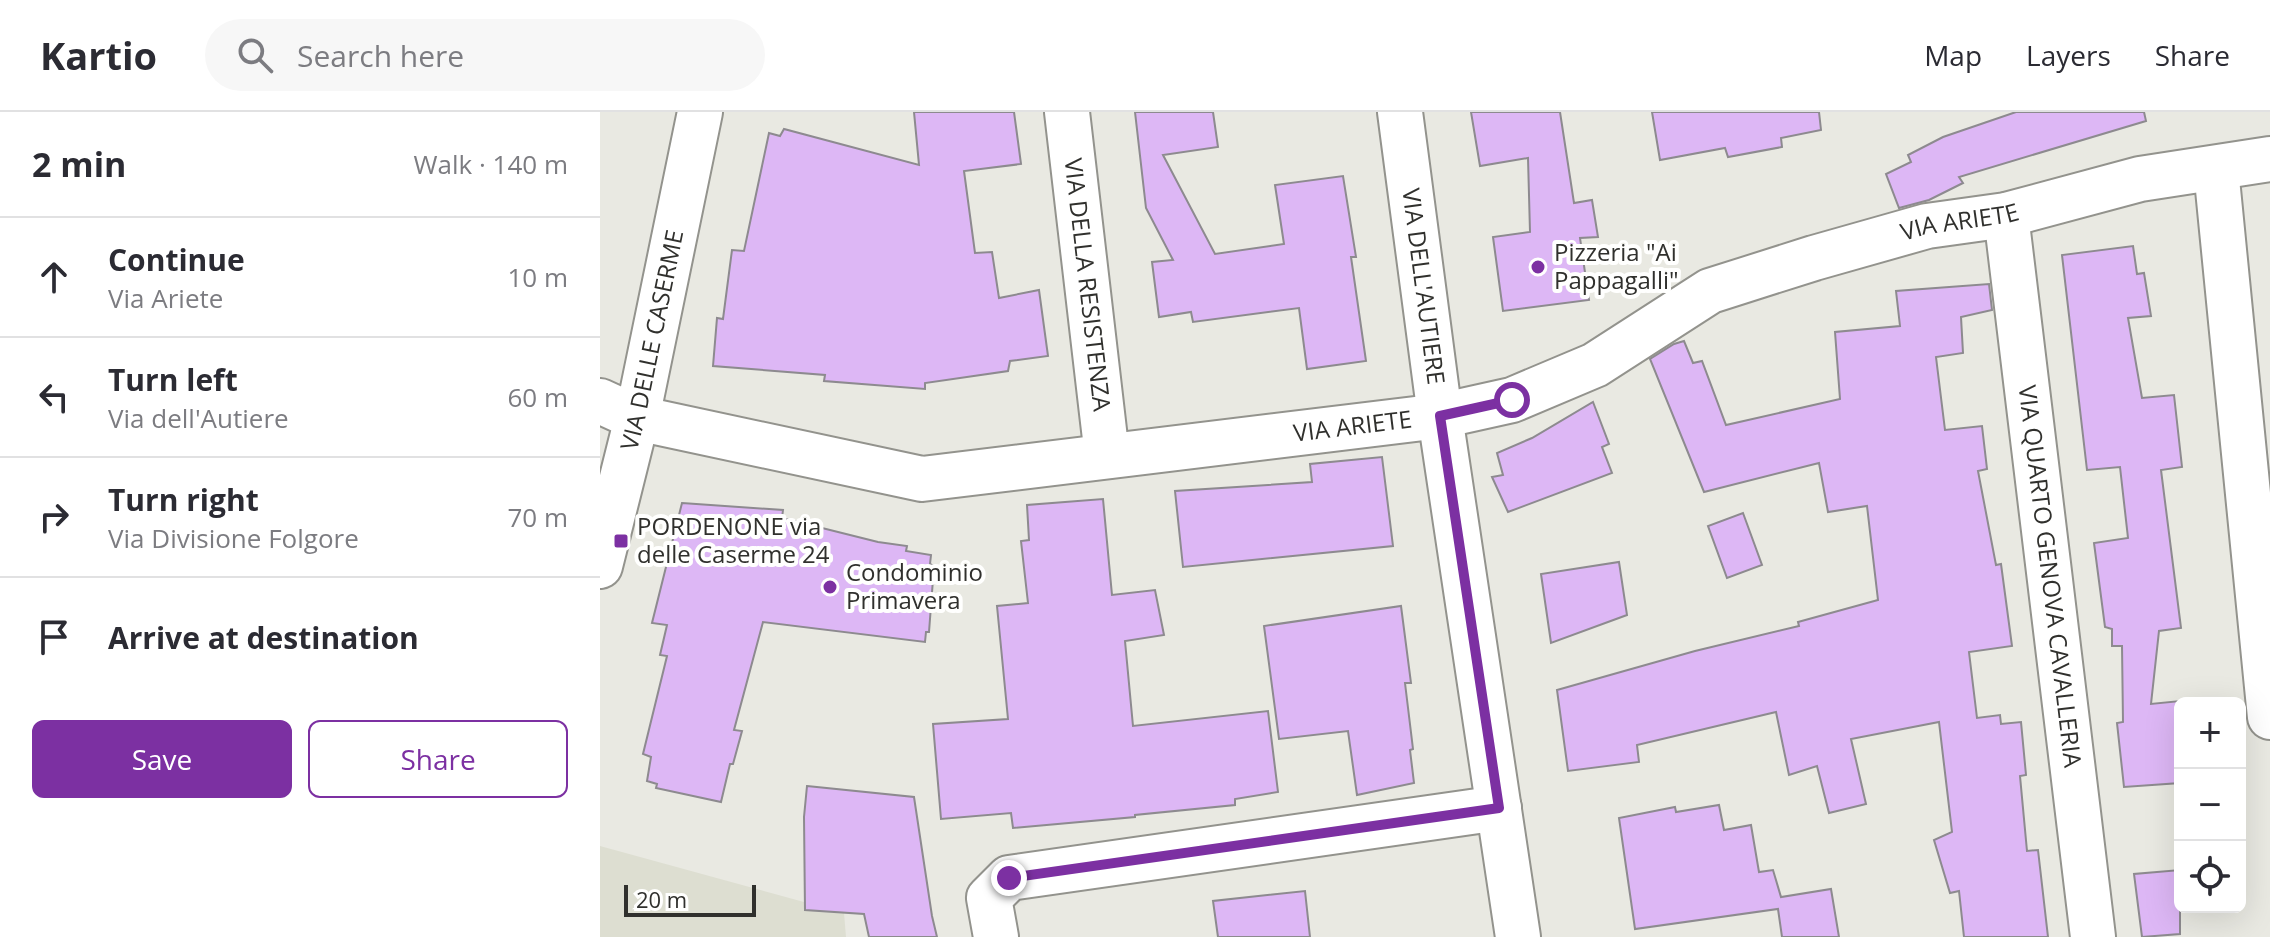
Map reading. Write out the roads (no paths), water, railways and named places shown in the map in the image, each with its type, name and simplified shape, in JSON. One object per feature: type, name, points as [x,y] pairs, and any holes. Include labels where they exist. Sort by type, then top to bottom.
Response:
[{"type":"street","name":"VIA DELLE CASERME","points":[[600,566],[618,409],[700,112]]},
{"type":"street","name":"VIA DELLA RESISTENZA","points":[[1067,112],[1107,456]]},
{"type":"street","name":"VIA DELL'AUTIERE","points":[[1400,112],[1440,416],[1518,937]]},
{"type":"street","name":"VIA ARIETE","points":[[618,409],[922,479],[1440,416],[1512,400],[1595,365],[1710,291],[1927,226],[2006,215],[2140,179],[2270,159]]},
{"type":"street","points":[[2216,169],[2270,717]]},
{"type":"street","name":"VIA QUARTO GENOVA CAVALLERIA","points":[[2006,215],[2093,937]]},
{"type":"street","points":[[996,937],[989,898],[1009,878],[1499,808]]},
{"type":"place","name":"Pizzeria \"Ai Pappagalli\"","points":[[1538,267]]},
{"type":"place","name":"PORDENONE via delle Caserme 24","points":[[621,541]]},
{"type":"place","name":"Condominio Primavera","points":[[830,587]]}]
